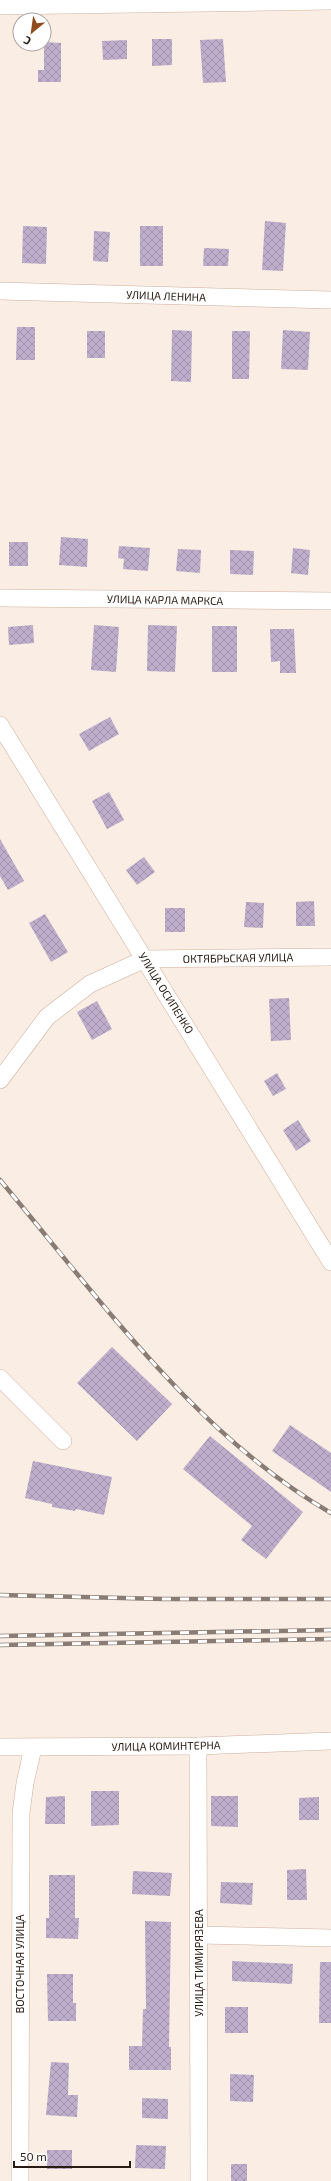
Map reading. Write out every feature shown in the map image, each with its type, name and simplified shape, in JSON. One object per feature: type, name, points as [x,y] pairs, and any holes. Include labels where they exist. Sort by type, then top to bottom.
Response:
[{"type":"street","points":[[0,6],[23,3],[331,1]]},
{"type":"street","name":"УЛИЦА ЛЕНИНА","points":[[0,291],[331,300]]},
{"type":"street","name":"УЛИЦА КАРЛА МАРКСА","points":[[0,598],[331,602]]},
{"type":"street","name":"УЛИЦА ОСИПЕНКО","points":[[0,725],[331,1262]]},
{"type":"street","name":"ОКТЯБРЬСКАЯ УЛИЦА","points":[[145,959],[331,957]]},
{"type":"street","points":[[0,1080],[47,1017],[90,984],[145,959]]},
{"type":"street","points":[[0,1378],[63,1441]]},
{"type":"street","name":"УЛИЦА КОМИНТЕРНА","points":[[0,1747],[198,1746],[331,1741]]},
{"type":"street","name":"УЛИЦА ТИМИРЯЗЕВА","points":[[198,1746],[199,2181]]},
{"type":"street","name":"ВОСТОЧНАЯ УЛИЦА","points":[[20,2181],[21,1813],[24,1783],[33,1748]]},
{"type":"street","points":[[198,1935],[331,1938]]},
{"type":"building","points":[[152,39],[172,39],[172,65],[152,66]]},
{"type":"building","points":[[223,39],[226,82],[203,83],[200,40]]},
{"type":"building","points":[[127,40],[127,59],[103,60],[102,41]]},
{"type":"building","points":[[52,42],[61,43],[61,82],[38,82],[38,70],[44,70],[44,52],[52,52]]},
{"type":"building","points":[[265,221],[286,223],[283,271],[262,270]]},
{"type":"building","points":[[23,226],[47,227],[46,264],[22,263]]},
{"type":"building","points":[[140,226],[163,226],[163,266],[140,266]]},
{"type":"building","points":[[94,231],[110,232],[108,262],[93,261]]},
{"type":"building","points":[[204,248],[229,249],[228,266],[203,266]]},
{"type":"building","points":[[17,327],[35,327],[35,360],[16,360]]},
{"type":"building","points":[[172,330],[192,331],[191,382],[171,381]]},
{"type":"building","points":[[283,330],[310,332],[308,370],[281,369]]},
{"type":"building","points":[[87,331],[105,331],[105,358],[87,358]]},
{"type":"building","points":[[232,331],[250,331],[249,379],[232,379]]},
{"type":"building","points":[[61,537],[88,539],[87,567],[59,565]]},
{"type":"building","points":[[9,542],[28,542],[28,566],[9,566]]},
{"type":"building","points":[[119,546],[150,548],[148,571],[123,569],[124,559],[118,558]]},
{"type":"building","points":[[293,548],[310,550],[308,575],[291,573]]},
{"type":"building","points":[[178,549],[201,550],[200,573],[176,571]]},
{"type":"building","points":[[230,550],[254,551],[253,575],[230,574]]},
{"type":"building","points":[[33,625],[34,643],[9,645],[8,627]]},
{"type":"building","points":[[94,625],[119,627],[116,672],[91,670]]},
{"type":"building","points":[[148,625],[177,626],[175,672],[147,671]]},
{"type":"building","points":[[212,626],[237,626],[237,672],[212,672]]},
{"type":"building","points":[[270,629],[294,629],[296,673],[280,673],[280,661],[271,662]]},
{"type":"building","points":[[110,717],[119,734],[89,751],[79,734]]},
{"type":"building","points":[[109,792],[124,820],[107,829],[92,801]]},
{"type":"building","points":[[0,839],[24,881],[8,890],[0,876]]},
{"type":"building","points":[[144,857],[155,872],[137,885],[126,870]]},
{"type":"building","points":[[314,901],[315,926],[296,926],[296,902]]},
{"type":"building","points":[[246,902],[264,903],[263,928],[244,927]]},
{"type":"building","points":[[165,908],[185,908],[185,932],[165,932]]},
{"type":"building","points":[[45,914],[68,952],[51,962],[29,923]]},
{"type":"building","points":[[289,998],[291,1040],[271,1041],[269,999]]},
{"type":"building","points":[[97,1001],[112,1029],[92,1040],[77,1012]]},
{"type":"building","points":[[277,1073],[286,1089],[273,1096],[264,1081]]},
{"type":"building","points":[[298,1120],[311,1141],[296,1151],[283,1130]]},
{"type":"building","points":[[112,1347],[172,1404],[137,1441],[77,1383]]},
{"type":"building","points":[[290,1425],[331,1453],[331,1492],[272,1451]]},
{"type":"building","points":[[210,1436],[303,1512],[266,1559],[241,1540],[252,1526],[183,1469]]},
{"type":"building","points":[[33,1461],[112,1477],[104,1515],[76,1509],[75,1511],[52,1507],[52,1504],[25,1498]]},
{"type":"building","points":[[91,1791],[119,1791],[119,1825],[91,1826]]},
{"type":"building","points":[[65,1796],[65,1824],[45,1824],[46,1797]]},
{"type":"building","points":[[211,1796],[238,1796],[238,1827],[211,1826]]},
{"type":"building","points":[[319,1797],[319,1820],[299,1820],[299,1798]]},
{"type":"building","points":[[306,1869],[307,1900],[287,1900],[287,1870]]},
{"type":"building","points":[[133,1871],[172,1873],[170,1896],[132,1894]]},
{"type":"building","points":[[49,1875],[75,1875],[75,1918],[79,1918],[78,1939],[46,1938],[46,1918],[49,1918]]},
{"type":"building","points":[[221,1882],[253,1883],[252,1905],[220,1903]]},
{"type":"building","points":[[145,1921],[171,1922],[169,2047],[171,2047],[171,2070],[129,2070],[129,2046],[142,2046],[143,2009],[146,2009]]},
{"type":"building","points":[[232,1961],[293,1964],[292,1984],[232,1981]]},
{"type":"building","points":[[320,1962],[331,1962],[331,2023],[319,2023]]},
{"type":"building","points":[[47,1974],[73,1974],[73,2003],[76,2003],[76,2021],[48,2021]]},
{"type":"building","points":[[225,2007],[248,2007],[248,2033],[225,2033]]},
{"type":"building","points":[[51,2062],[69,2063],[68,2095],[78,2095],[77,2117],[46,2115]]},
{"type":"building","points":[[230,2074],[254,2075],[253,2102],[230,2101]]},
{"type":"building","points":[[142,2098],[168,2099],[168,2119],[142,2118]]},
{"type":"building","points":[[136,2145],[166,2146],[165,2169],[135,2168]]},
{"type":"building","points":[[47,2150],[72,2150],[72,2169],[47,2169]]},
{"type":"building","points":[[231,2164],[247,2164],[247,2181],[231,2181]]},
{"type":"railway","points":[[0,1180],[113,1317],[192,1404],[236,1444],[282,1481],[331,1513]]},
{"type":"railway","points":[[0,1595],[163,1599],[331,1599]]},
{"type":"railway","points":[[0,1636],[331,1630]]},
{"type":"railway","points":[[0,1645],[331,1639]]}]
